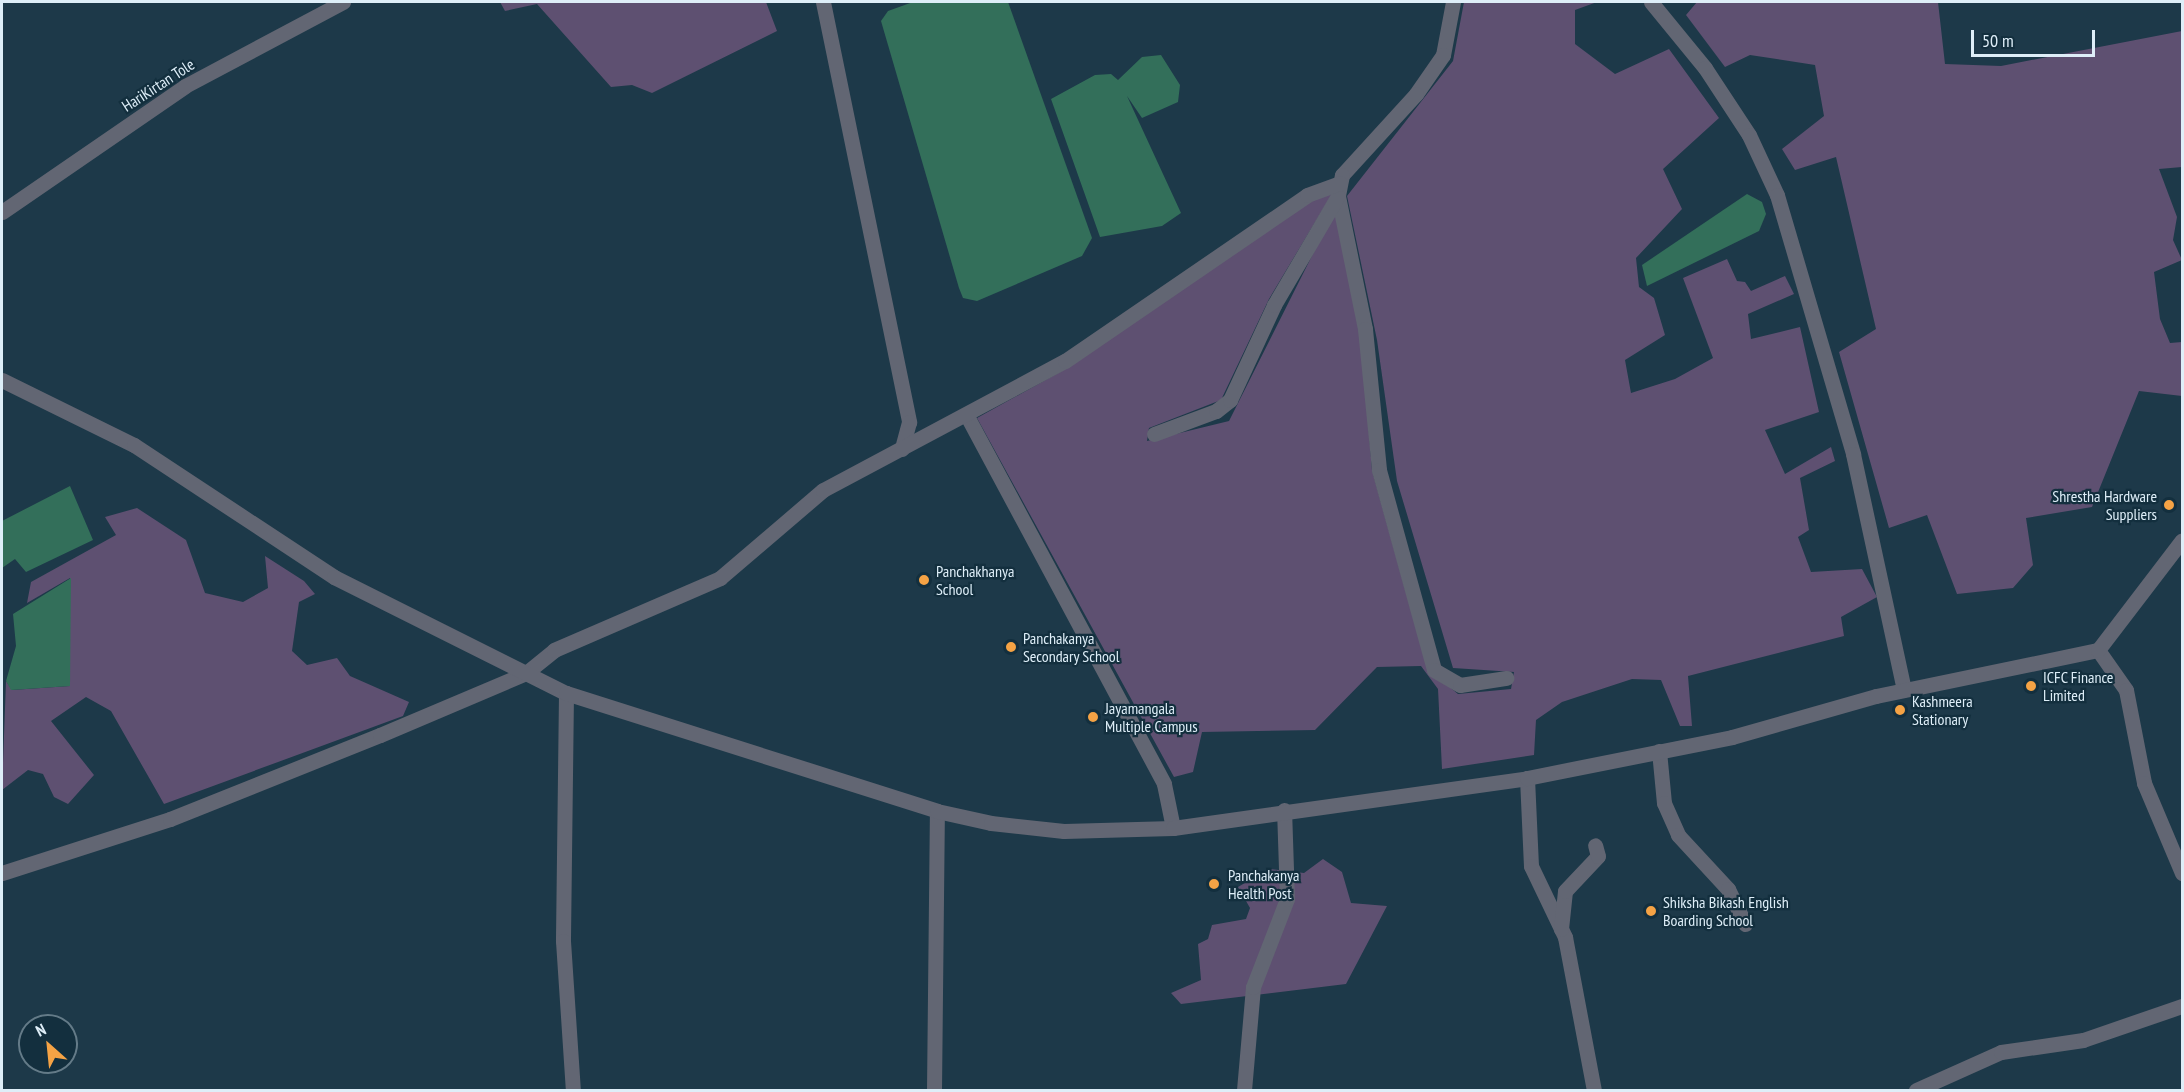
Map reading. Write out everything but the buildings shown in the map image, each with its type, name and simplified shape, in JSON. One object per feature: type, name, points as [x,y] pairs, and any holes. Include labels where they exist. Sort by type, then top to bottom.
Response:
[{"type":"street","name":"HariKirtan Tole","points":[[2,212],[185,86],[343,2]]},
{"type":"street","points":[[823,2],[909,422],[903,449]]},
{"type":"street","points":[[1154,434],[1216,411],[1230,400],[1275,305],[1339,189],[1443,55],[1453,2]]},
{"type":"street","points":[[1651,2],[1705,68],[1749,135],[1777,195],[1853,454],[1904,690]]},
{"type":"street","points":[[2,873],[170,819],[526,673],[554,650],[720,578],[823,490],[967,416],[1065,362],[1307,195],[1339,189]]},
{"type":"street","points":[[1339,189],[1365,329],[1379,470],[1434,670],[1460,685],[1506,678]]},
{"type":"street","points":[[2,380],[134,445],[334,577],[566,693],[937,811],[1064,831],[1173,828],[1284,810],[1527,778],[1659,751],[1904,690],[2098,650],[2182,540]]},
{"type":"street","points":[[967,416],[1164,784],[1173,828]]},
{"type":"street","points":[[2098,650],[2126,690],[2144,783],[2182,873]]},
{"type":"street","points":[[566,693],[562,941],[573,1090]]},
{"type":"street","points":[[1659,751],[1664,803],[1678,835],[1728,889],[1745,924]]},
{"type":"street","points":[[1527,778],[1531,866],[1561,931],[1577,982],[1594,1090]]},
{"type":"street","points":[[1244,1090],[1253,987],[1287,899],[1284,810]]},
{"type":"street","points":[[934,1090],[937,811]]},
{"type":"street","points":[[1561,931],[1564,891],[1598,856],[1595,845]]},
{"type":"street","points":[[1916,1090],[2001,1052],[2083,1040],[2182,1006]]},
{"type":"shaded area","points":[[500,2],[766,2],[777,31],[652,93],[632,85],[611,87],[537,4],[505,11]]},
{"type":"shaded area","points":[[913,2],[1008,2],[1092,238],[1082,256],[977,301],[963,298],[959,288],[881,21],[888,11]]},
{"type":"shaded area","points":[[1464,2],[1597,2],[1575,10],[1575,44],[1615,74],[1669,49],[1719,118],[1663,169],[1682,209],[1636,258],[1639,287],[1654,298],[1665,335],[1625,360],[1631,393],[1675,379],[1713,358],[1683,278],[1727,259],[1737,281],[1745,282],[1751,291],[1785,276],[1794,294],[1748,314],[1751,339],[1800,327],[1819,412],[1765,430],[1785,474],[1831,447],[1835,461],[1800,478],[1809,530],[1798,537],[1811,572],[1862,569],[1877,597],[1841,617],[1844,636],[1688,676],[1692,726],[1680,726],[1661,680],[1632,679],[1562,702],[1536,720],[1534,755],[1442,769],[1438,689],[1421,666],[1377,667],[1315,730],[1202,732],[1193,772],[1174,777],[977,418],[1060,372],[1307,201],[1332,194],[1269,299],[1221,400],[1149,428],[1147,441],[1229,421],[1335,210],[1360,325],[1372,470],[1427,668],[1458,694],[1511,689],[1514,672],[1453,668],[1397,481],[1377,340],[1347,196],[1453,61]]},
{"type":"shaded area","points":[[1697,2],[1938,2],[1945,64],[2001,66],[2182,31],[2182,167],[2159,169],[2177,217],[2173,240],[2182,260],[2154,272],[2160,319],[2170,343],[2182,342],[2182,396],[2139,391],[2092,507],[2026,518],[2033,565],[2013,588],[1957,594],[1927,515],[1889,528],[1839,352],[1876,329],[1836,157],[1795,170],[1782,149],[1824,116],[1815,65],[1750,55],[1725,67],[1686,15]]},
{"type":"shaded area","points":[[1161,55],[1180,85],[1178,102],[1142,118],[1127,96],[1181,213],[1162,226],[1100,237],[1051,99],[1095,75],[1111,74],[1118,80],[1142,57]]},
{"type":"shaded area","points":[[1747,194],[1762,202],[1766,214],[1759,231],[1647,286],[1642,265]]},
{"type":"shaded area","points":[[70,486],[93,540],[26,572],[15,559],[2,568],[2,521]]},
{"type":"shaded area","points":[[137,508],[186,540],[205,593],[243,602],[268,588],[265,556],[304,581],[315,594],[299,602],[292,651],[307,665],[337,658],[350,676],[409,702],[403,716],[164,804],[111,711],[86,697],[51,721],[94,775],[68,804],[54,797],[43,774],[28,770],[2,790],[6,681],[12,690],[70,686],[70,578],[27,603],[31,582],[116,535],[105,517]]},
{"type":"shaded area","points":[[71,578],[70,686],[11,690],[6,681],[16,646],[13,614]]},
{"type":"shaded area","points":[[1323,859],[1342,872],[1351,903],[1387,906],[1346,984],[1181,1004],[1171,993],[1201,980],[1198,944],[1208,939],[1212,925],[1246,919],[1250,908],[1238,887],[1269,869],[1304,873]]},
{"type":"place","name":"Shrestha Hardware Suppliers","points":[[2169,505]]},
{"type":"place","name":"Panchakhanya School","points":[[924,580]]},
{"type":"place","name":"Panchakanya Secondary School","points":[[1011,647]]},
{"type":"place","name":"ICFC Finance Limited","points":[[2031,686]]},
{"type":"place","name":"Kashmeera Stationary","points":[[1900,710]]},
{"type":"place","name":"Jayamangala Multiple Campus","points":[[1093,717]]},
{"type":"place","name":"Panchakanya Health Post","points":[[1214,884]]},
{"type":"place","name":"Shiksha Bikash English Boarding School","points":[[1651,911]]}]
